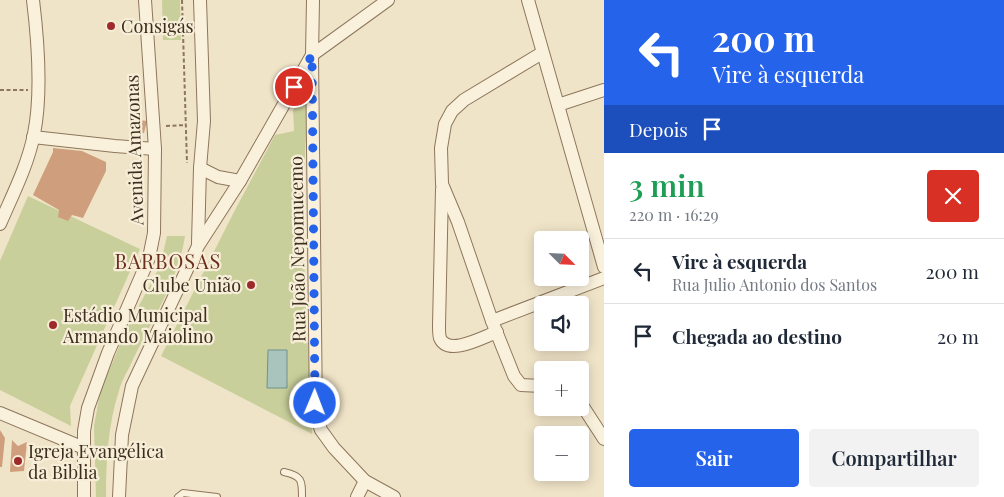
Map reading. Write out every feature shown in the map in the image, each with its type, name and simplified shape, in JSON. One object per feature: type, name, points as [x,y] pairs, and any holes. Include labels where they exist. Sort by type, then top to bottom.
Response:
[{"type":"street","points":[[0,224],[20,178],[33,137],[37,112],[37,39],[33,0]]},
{"type":"street","name":"Avenida Amazonas","points":[[84,497],[85,425],[92,396],[153,245],[155,149],[145,0]]},
{"type":"street","points":[[198,246],[194,170],[204,121],[200,0]]},
{"type":"street","name":"Rua João Nepomucemo","points":[[313,0],[316,415],[321,430],[334,448],[365,481],[394,497]]},
{"type":"street","points":[[119,497],[122,435],[132,386],[198,246],[240,181],[312,55],[388,0]]},
{"type":"street","points":[[528,0],[604,267]]},
{"type":"street","points":[[542,53],[464,100],[452,111],[445,124],[441,148],[440,338],[447,346],[454,348],[495,327],[604,278]]},
{"type":"street","points":[[558,105],[604,90]]},
{"type":"street","points":[[33,137],[155,149]]},
{"type":"street","points":[[194,170],[225,179],[240,181]]},
{"type":"street","points":[[442,184],[458,222],[495,327],[518,382],[524,386],[534,386]]},
{"type":"street","points":[[0,413],[84,448]]},
{"type":"street","points":[[589,416],[604,439]]},
{"type":"street","points":[[357,497],[365,481]]},
{"type":"lane","points":[[284,472],[298,477],[302,483],[302,497]]},
{"type":"lane","points":[[178,497],[183,493],[217,497]]},
{"type":"path","points":[[182,0],[186,126],[194,170]]},
{"type":"path","points":[[0,90],[37,91]]},
{"type":"path","points":[[158,127],[186,126]]},
{"type":"green space","points":[[162,0],[180,0],[181,40],[163,40]]},
{"type":"green space","name":"Clube União","points":[[308,96],[302,215],[312,434],[161,356],[275,135],[294,131],[293,110],[301,97]]},
{"type":"green space","name":"Estádio Municipal Armando Maiolino","points":[[28,196],[140,249],[70,406],[71,426],[0,390],[0,261]]},
{"type":"green space","points":[[167,236],[185,236],[182,253],[170,286],[121,384],[110,430],[106,497],[96,497],[94,426],[100,393],[125,332],[160,266]]},
{"type":"water","points":[[268,350],[287,350],[287,388],[267,388]]},
{"type":"building","points":[[138,120],[147,121],[144,133],[136,133]]},
{"type":"building","points":[[53,148],[82,151],[106,162],[106,171],[83,218],[72,215],[68,221],[58,217],[59,210],[33,195],[53,152]]},
{"type":"building","points":[[0,430],[5,438],[2,467],[0,467]]},
{"type":"building","name":"Igreja Evangélica da Biblia","points":[[12,440],[18,446],[27,442],[24,471],[10,472]]},
{"type":"building","points":[[69,467],[75,468],[76,475],[69,475]]},
{"type":"place","name":"Consigás","points":[[111,26]]},
{"type":"place","name":"Clube União","points":[[251,285]]},
{"type":"place","name":"Estádio Municipal Armando Maiolino","points":[[53,325]]},
{"type":"place","name":"Igreja Evangélica da Biblia","points":[[18,461]]},
{"type":"district","name":"BARBOSAS","points":[[168,260]]},
{"type":"route","points":[[294,87],[312,55],[315,403]]}]
